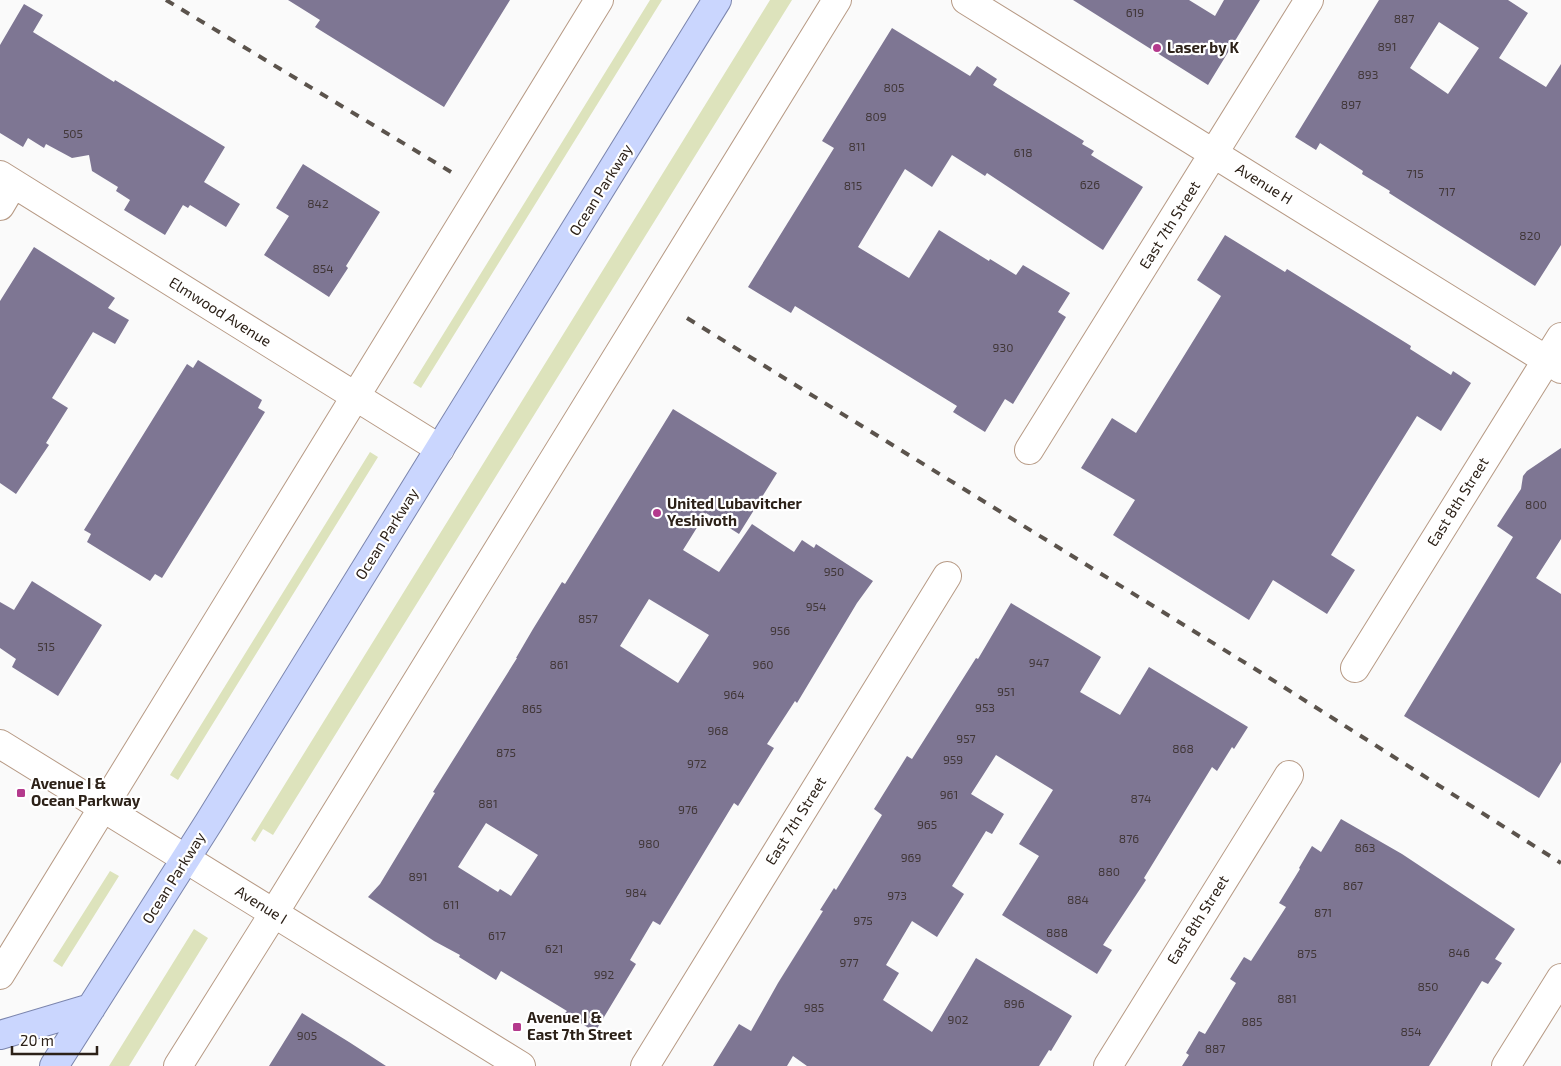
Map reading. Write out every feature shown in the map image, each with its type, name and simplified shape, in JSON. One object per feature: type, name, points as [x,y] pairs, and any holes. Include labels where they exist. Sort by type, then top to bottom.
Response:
[{"type":"main road","name":"Ocean Parkway","points":[[54,1066],[186,859],[718,0]]},
{"type":"main road","points":[[0,1035],[90,1008]]},
{"type":"street","points":[[0,975],[599,0]]},
{"type":"street","points":[[178,1066],[837,0]]},
{"type":"street","name":"Avenue H","points":[[966,0],[1554,364]]},
{"type":"street","name":"East 7th Street","points":[[1030,450],[1309,0]]},
{"type":"street","name":"Elmwood Avenue","points":[[4,188],[355,396],[440,449]]},
{"type":"street","name":"East 8th Street","points":[[1355,668],[1554,364],[1561,336]]},
{"type":"street","name":"East 7th Street","points":[[644,1066],[947,576]]},
{"type":"street","name":"Avenue I","points":[[0,744],[521,1066]]},
{"type":"street","name":"East 8th Street","points":[[1108,1066],[1289,775]]},
{"type":"street","points":[[1506,1066],[1561,978]]},
{"type":"green space","points":[[650,0],[662,0],[421,388],[413,383]]},
{"type":"green space","points":[[770,0],[792,0],[273,835],[263,829],[255,842],[251,839]]},
{"type":"green space","points":[[370,452],[378,457],[178,780],[170,775]]},
{"type":"green space","points":[[110,871],[119,876],[62,967],[53,961]]},
{"type":"green space","points":[[194,929],[208,938],[129,1066],[109,1066]]},
{"type":"building","points":[[288,0],[510,0],[444,107],[315,27],[320,20]]},
{"type":"building","points":[[1073,0],[1189,0],[1215,16],[1224,0],[1260,0],[1208,85]]},
{"type":"building","points":[[1379,0],[1508,0],[1528,13],[1499,58],[1546,87],[1561,64],[1561,245],[1535,286],[1389,193],[1390,191],[1362,174],[1363,171],[1320,143],[1316,150],[1295,137]],"holes":[[[1439,22],[1479,48],[1448,94],[1410,68]]]},
{"type":"building","points":[[24,4],[43,15],[33,32],[225,147],[204,182],[240,204],[226,227],[190,205],[188,208],[183,205],[165,235],[124,210],[130,200],[116,191],[118,187],[92,171],[89,155],[72,158],[46,144],[44,148],[28,138],[23,147],[0,133],[0,45]]},
{"type":"building","points":[[892,28],[970,76],[977,66],[997,79],[993,85],[1084,141],[1082,144],[1094,151],[1091,155],[1143,187],[1103,250],[987,173],[985,176],[952,155],[932,187],[905,169],[858,247],[909,278],[939,230],[989,261],[990,259],[1016,275],[1023,265],[1070,293],[1058,312],[1066,317],[1013,404],[1005,399],[985,432],[953,412],[957,406],[795,306],[791,313],[748,287],[834,148],[822,141]]},
{"type":"building","points":[[303,164],[380,212],[329,297],[264,255],[289,216],[276,208]]},
{"type":"building","points":[[1225,235],[1285,272],[1287,269],[1411,346],[1410,349],[1451,375],[1453,371],[1471,383],[1441,431],[1417,416],[1331,555],[1355,570],[1327,614],[1273,580],[1249,620],[1113,535],[1135,500],[1081,468],[1112,418],[1136,433],[1221,296],[1197,280]]},
{"type":"building","points":[[34,247],[115,298],[108,308],[129,320],[115,344],[93,332],[52,398],[68,408],[46,443],[49,445],[16,494],[0,483],[0,301]]},
{"type":"building","points":[[198,360],[262,400],[258,408],[265,412],[162,578],[155,574],[150,581],[87,542],[91,534],[84,530],[187,364],[193,368]]},
{"type":"building","points":[[673,409],[777,473],[739,534],[706,513],[683,550],[719,572],[752,524],[794,552],[802,540],[814,548],[816,544],[873,581],[857,603],[797,703],[795,701],[767,744],[774,748],[738,806],[734,803],[660,925],[653,921],[630,960],[636,964],[595,1032],[565,1013],[567,1011],[501,971],[496,980],[368,897],[380,884],[435,793],[433,792],[562,582],[565,584]],"holes":[[[649,599],[709,635],[678,683],[620,646]],[[486,823],[538,855],[511,896],[500,889],[498,892],[458,867]]]},
{"type":"building","points":[[1561,448],[1561,539],[1536,578],[1561,594],[1561,762],[1539,798],[1404,716],[1513,537],[1497,526],[1521,489],[1523,476],[1527,471]]},
{"type":"building","points":[[32,581],[102,625],[58,696],[12,667],[16,659],[0,648],[0,602],[14,610]]},
{"type":"building","points":[[1011,603],[1101,657],[1080,692],[1120,715],[1149,667],[1248,727],[1234,749],[1232,747],[1217,771],[1212,767],[1144,878],[1146,880],[1103,945],[1112,950],[1097,974],[1002,915],[1039,856],[1019,844],[1053,790],[996,755],[971,794],[1004,814],[992,834],[986,831],[952,886],[964,894],[937,937],[912,921],[886,965],[899,973],[883,1000],[932,1032],[976,958],[1072,1016],[1051,1051],[1049,1050],[1039,1066],[807,1066],[793,1056],[787,1066],[713,1066],[739,1024],[751,1031],[778,983],[823,911],[820,910],[834,888],[836,890],[882,815],[874,809],[907,756],[912,759],[976,658],[978,659]]},
{"type":"building","points":[[1341,819],[1402,854],[1515,929],[1495,959],[1502,963],[1488,984],[1482,981],[1429,1066],[1182,1066],[1189,1055],[1186,1053],[1199,1031],[1205,1034],[1236,983],[1230,979],[1244,957],[1251,961],[1286,907],[1279,903],[1312,846],[1321,852]]},
{"type":"building","points":[[302,1013],[349,1042],[386,1066],[269,1066]]},
{"type":"railway","points":[[166,0],[451,172]]},
{"type":"railway","points":[[687,318],[1260,672],[1561,863]]},
{"type":"place","name":"Laser by K","points":[[1157,48]]},
{"type":"place","name":"United Lubavitcher Yeshivoth","points":[[657,513]]},
{"type":"place","name":"Avenue I & Ocean Parkway","points":[[21,793]]},
{"type":"place","name":"Avenue I & East 7th Street","points":[[517,1027]]}]
